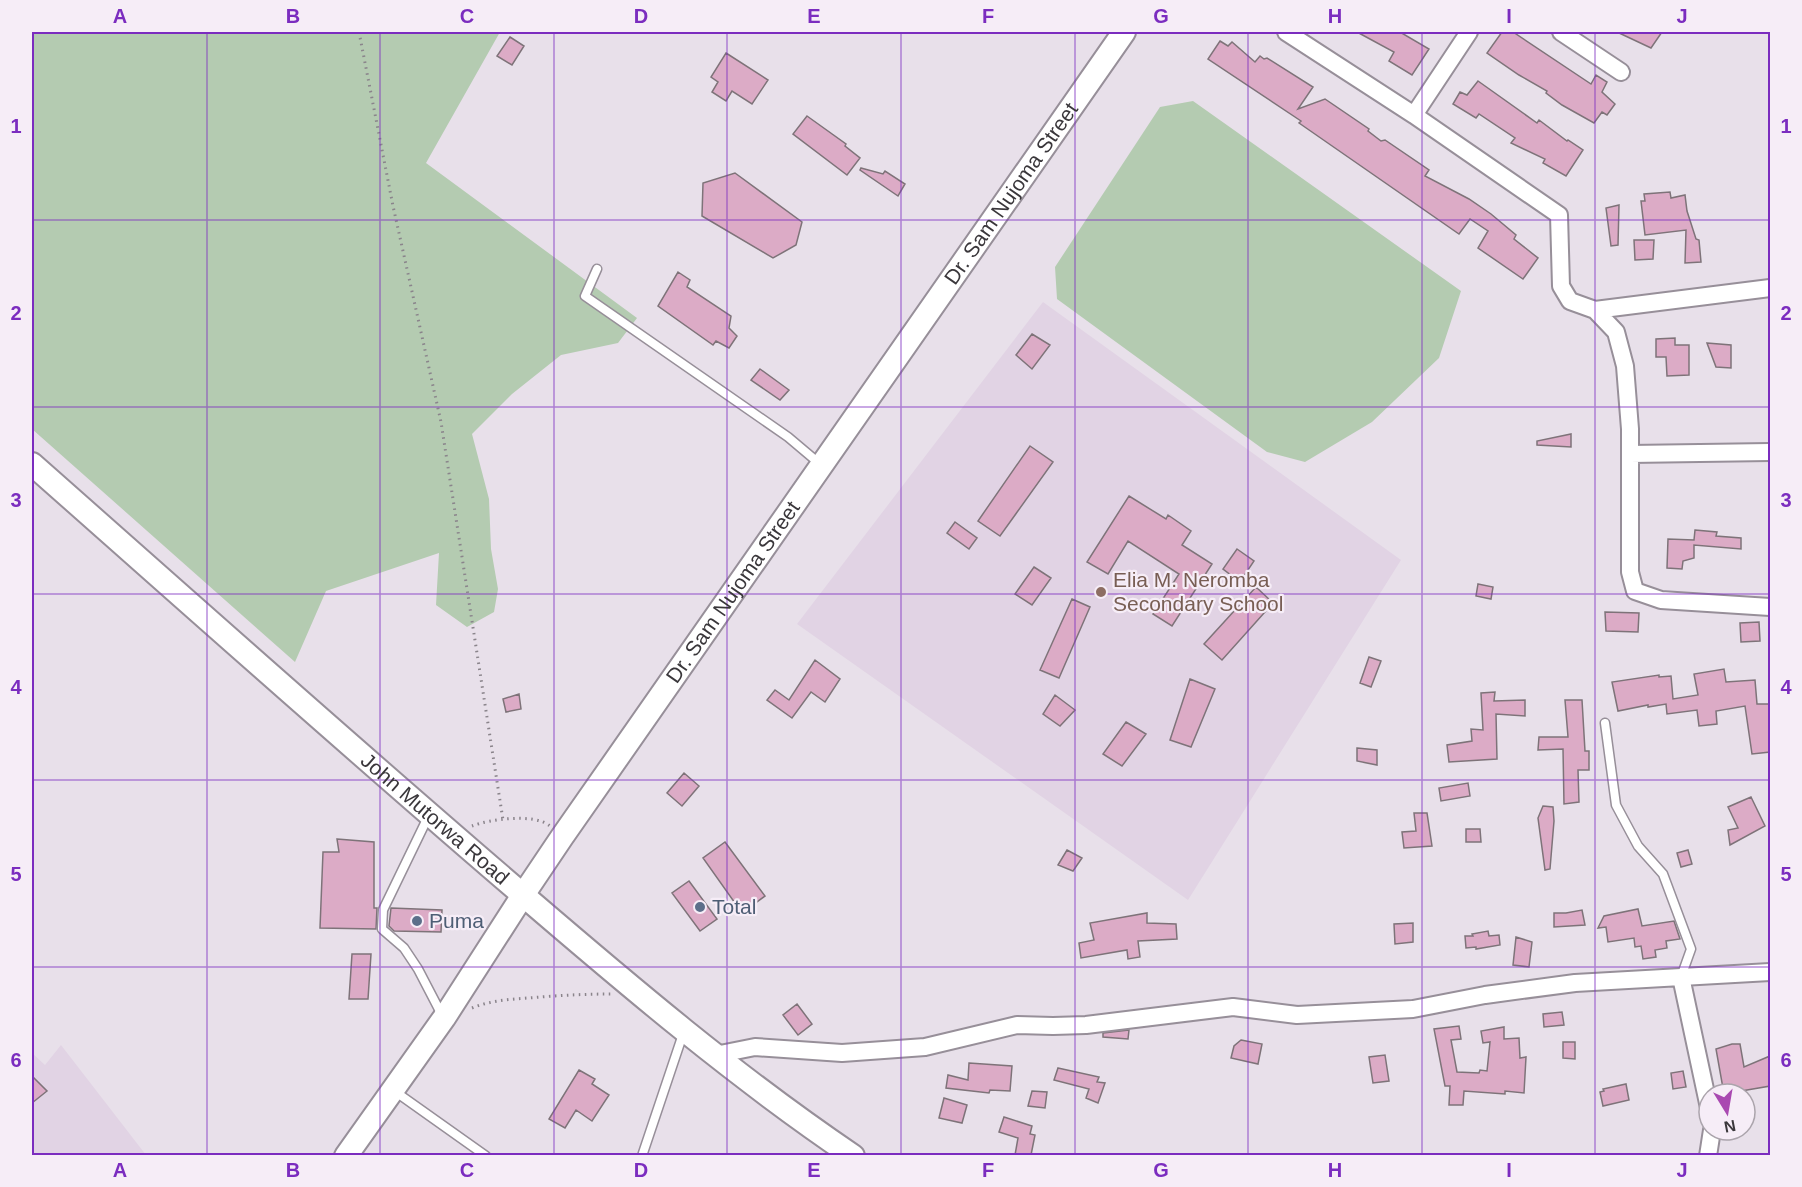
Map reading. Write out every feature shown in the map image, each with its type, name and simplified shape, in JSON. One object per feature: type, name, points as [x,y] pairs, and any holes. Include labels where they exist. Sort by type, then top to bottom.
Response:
[{"type":"street","name":"Dr. Sam Nujoma Street","points":[[346,1155],[444,1018],[562,837],[1124,32]]},
{"type":"street","points":[[1286,32],[1559,215],[1561,286],[1570,301],[1595,310],[1616,332],[1625,366],[1630,429],[1630,572],[1635,591],[1662,600],[1770,607]]},
{"type":"street","points":[[1414,116],[1468,32]]},
{"type":"street","points":[[1562,32],[1621,72]]},
{"type":"street","points":[[1595,310],[1770,288]]},
{"type":"street","points":[[1630,454],[1770,452]]},
{"type":"street","name":"John Mutorwa Road","points":[[32,464],[455,838],[575,941],[716,1055],[814,1130],[853,1155]]},
{"type":"street","points":[[716,1055],[755,1047],[842,1053],[925,1047],[1017,1025],[1086,1025],[1233,1007],[1297,1015],[1413,1009],[1485,995],[1575,983],[1770,972]]},
{"type":"street","points":[[1681,977],[1703,1082]]},
{"type":"lane","points":[[597,269],[585,296],[788,436],[823,466]]},
{"type":"lane","points":[[1605,723],[1616,805],[1638,846],[1663,874],[1691,949],[1681,977]]},
{"type":"lane","points":[[429,815],[382,910],[382,929],[404,948],[444,1018]]},
{"type":"lane","points":[[642,1155],[685,1030]]},
{"type":"lane","points":[[392,1090],[486,1155]]},
{"type":"path","points":[[359,32],[393,206],[441,422],[503,820]]},
{"type":"path","points":[[455,838],[467,828],[481,823],[530,818],[546,822],[562,837]]},
{"type":"path","points":[[444,1018],[484,1003],[506,999],[612,994]]},
{"type":"shaded area","name":"Elia M. Neromba Secondary School","points":[[1043,302],[1401,560],[1188,900],[797,624]]},
{"type":"shaded area","points":[[61,1045],[146,1155],[32,1155],[32,1053],[45,1065]]},
{"type":"green space","points":[[32,32],[500,32],[426,163],[637,318],[618,343],[561,355],[512,394],[472,434],[489,499],[491,549],[498,589],[494,612],[467,627],[436,605],[439,553],[326,591],[295,662],[32,429]]},
{"type":"green space","points":[[1193,101],[1461,291],[1439,358],[1372,422],[1305,462],[1267,452],[1057,299],[1055,267],[1160,107]]},
{"type":"building","points":[[1357,32],[1400,32],[1429,49],[1412,75],[1389,61],[1394,52]]},
{"type":"building","points":[[1502,32],[1513,32],[1591,84],[1596,75],[1607,82],[1602,92],[1615,104],[1607,115],[1602,112],[1594,123],[1562,105],[1546,93],[1547,91],[1487,53]]},
{"type":"building","points":[[1617,32],[1662,32],[1651,48]]},
{"type":"building","points":[[510,37],[524,46],[512,65],[497,56]]},
{"type":"building","points":[[1220,41],[1228,46],[1232,42],[1255,62],[1260,56],[1267,58],[1313,87],[1298,109],[1325,99],[1369,129],[1368,131],[1381,141],[1385,140],[1429,170],[1425,176],[1469,199],[1491,214],[1516,235],[1514,239],[1538,258],[1523,279],[1478,248],[1488,231],[1470,219],[1459,234],[1299,123],[1301,121],[1208,59]]},
{"type":"building","points":[[726,53],[768,80],[752,104],[732,91],[726,101],[712,92],[718,82],[711,77]]},
{"type":"building","points":[[1478,81],[1537,123],[1539,120],[1583,150],[1566,176],[1543,163],[1545,159],[1511,143],[1515,138],[1479,114],[1476,118],[1453,104],[1460,92],[1467,95]]},
{"type":"building","points":[[807,116],[846,144],[845,146],[860,158],[847,175],[793,134]]},
{"type":"building","points":[[861,168],[883,174],[885,171],[905,184],[898,196],[860,170]]},
{"type":"building","points":[[735,173],[802,222],[796,245],[773,258],[702,216],[703,183]]},
{"type":"building","points":[[1670,192],[1671,198],[1685,195],[1687,211],[1696,239],[1699,240],[1701,262],[1685,263],[1686,230],[1645,235],[1641,201],[1645,201],[1644,194]]},
{"type":"building","points":[[1619,205],[1618,245],[1611,246],[1606,208]]},
{"type":"building","points":[[1634,240],[1654,240],[1653,259],[1635,260]]},
{"type":"building","points":[[678,272],[690,280],[687,287],[731,316],[729,328],[737,336],[729,348],[716,341],[713,345],[658,306]]},
{"type":"building","points":[[1032,334],[1050,345],[1032,369],[1016,355]]},
{"type":"building","points":[[1675,338],[1675,345],[1689,345],[1689,375],[1667,376],[1666,357],[1656,357],[1656,339]]},
{"type":"building","points":[[1707,343],[1731,345],[1731,368],[1716,367]]},
{"type":"building","points":[[760,369],[789,390],[780,400],[751,380]]},
{"type":"building","points":[[1571,434],[1571,447],[1537,445],[1537,441]]},
{"type":"building","points":[[1030,446],[1053,462],[1000,536],[978,521]]},
{"type":"building","points":[[1129,496],[1166,519],[1168,515],[1191,531],[1182,545],[1212,564],[1172,626],[1153,614],[1179,574],[1128,541],[1108,574],[1087,562]]},
{"type":"building","points":[[955,522],[977,538],[969,549],[947,533]]},
{"type":"building","points":[[1695,530],[1717,532],[1716,536],[1741,538],[1741,549],[1694,545],[1694,558],[1683,561],[1682,569],[1667,568],[1668,539],[1694,540]]},
{"type":"building","points":[[1237,549],[1254,561],[1240,582],[1223,569]]},
{"type":"building","points":[[1034,567],[1051,578],[1032,605],[1015,594]]},
{"type":"building","points":[[1478,584],[1493,587],[1491,599],[1476,596]]},
{"type":"building","points":[[1256,587],[1273,603],[1222,660],[1204,644]]},
{"type":"building","points":[[1072,599],[1090,607],[1059,678],[1040,670]]},
{"type":"building","points":[[1605,612],[1639,613],[1638,632],[1606,631]]},
{"type":"building","points":[[1759,622],[1760,641],[1741,642],[1740,623]]},
{"type":"building","points":[[1369,657],[1381,661],[1371,687],[1360,683]]},
{"type":"building","points":[[815,660],[840,679],[825,702],[811,692],[792,718],[767,700],[775,690],[789,700]]},
{"type":"building","points":[[1724,669],[1726,682],[1755,680],[1757,704],[1770,704],[1770,752],[1752,754],[1745,706],[1716,711],[1717,724],[1699,726],[1697,710],[1667,714],[1666,704],[1618,711],[1612,682],[1659,675],[1659,677],[1671,676],[1673,699],[1698,695],[1694,674]]},
{"type":"building","points":[[1190,679],[1215,689],[1191,747],[1170,740]]},
{"type":"building","points":[[1495,692],[1494,701],[1525,700],[1525,716],[1496,714],[1497,759],[1449,762],[1447,745],[1472,741],[1471,729],[1483,730],[1481,693]]},
{"type":"building","points":[[519,694],[521,709],[506,712],[503,699]]},
{"type":"building","points":[[1055,695],[1075,710],[1060,726],[1043,714]]},
{"type":"building","points":[[1565,700],[1582,700],[1585,751],[1589,751],[1589,770],[1578,770],[1579,802],[1564,804],[1563,749],[1538,750],[1539,737],[1568,737]]},
{"type":"building","points":[[1126,722],[1146,734],[1122,766],[1103,754]]},
{"type":"building","points":[[1357,748],[1377,750],[1377,765],[1357,761]]},
{"type":"building","points":[[684,773],[699,786],[682,806],[667,793]]},
{"type":"building","points":[[1468,783],[1470,796],[1441,801],[1439,788]]},
{"type":"building","points":[[1751,797],[1765,826],[1730,845],[1728,830],[1738,828],[1728,807]]},
{"type":"building","points":[[1543,806],[1553,807],[1554,821],[1550,869],[1545,870],[1538,818]]},
{"type":"building","points":[[1414,813],[1427,813],[1432,846],[1404,848],[1402,832],[1416,831]]},
{"type":"building","points":[[1466,829],[1480,829],[1481,842],[1466,842]]},
{"type":"building","points":[[337,839],[374,842],[376,929],[320,928],[323,852],[339,852]]},
{"type":"building","points":[[725,842],[765,896],[742,913],[703,858]]},
{"type":"building","points":[[1067,850],[1082,858],[1073,871],[1058,865]]},
{"type":"building","points":[[1688,850],[1692,864],[1681,867],[1677,853]]},
{"type":"building","points":[[689,881],[717,919],[700,931],[672,893]]},
{"type":"building","points":[[391,908],[442,910],[441,932],[394,931],[389,926]]},
{"type":"building","points":[[1638,909],[1642,926],[1674,921],[1680,939],[1666,941],[1667,948],[1655,950],[1656,957],[1643,959],[1641,946],[1635,947],[1634,938],[1608,942],[1606,927],[1598,928],[1604,916]]},
{"type":"building","points":[[1582,910],[1585,925],[1554,927],[1554,913]]},
{"type":"building","points":[[1147,913],[1147,923],[1176,924],[1177,939],[1138,941],[1140,957],[1128,959],[1127,950],[1081,958],[1079,943],[1094,940],[1090,923]]},
{"type":"building","points":[[1413,923],[1413,942],[1395,944],[1394,924]]},
{"type":"building","points":[[1488,931],[1489,936],[1499,935],[1500,945],[1476,949],[1476,947],[1466,948],[1465,936]]},
{"type":"building","points":[[1516,937],[1532,942],[1529,967],[1513,965]]},
{"type":"building","points":[[352,954],[371,954],[368,999],[349,999]]},
{"type":"building","points":[[797,1004],[812,1024],[798,1035],[783,1015]]},
{"type":"building","points":[[1562,1012],[1564,1025],[1544,1027],[1543,1014]]},
{"type":"building","points":[[1459,1026],[1461,1039],[1451,1040],[1457,1072],[1487,1071],[1490,1042],[1483,1043],[1481,1031],[1504,1027],[1504,1039],[1519,1038],[1520,1058],[1526,1057],[1524,1093],[1464,1091],[1463,1105],[1449,1105],[1450,1086],[1445,1086],[1434,1029]]},
{"type":"building","points":[[1129,1030],[1128,1039],[1103,1037],[1103,1033]]},
{"type":"building","points":[[1241,1040],[1262,1044],[1258,1064],[1231,1058],[1234,1046]]},
{"type":"building","points":[[1563,1042],[1575,1042],[1575,1059],[1563,1058]]},
{"type":"building","points":[[1740,1044],[1744,1067],[1770,1056],[1770,1086],[1757,1088],[1757,1082],[1722,1082],[1716,1049]]},
{"type":"building","points":[[1385,1055],[1389,1081],[1373,1083],[1369,1057]]},
{"type":"building","points":[[969,1063],[1012,1066],[1010,1091],[990,1090],[989,1093],[946,1088],[948,1075],[968,1080]]},
{"type":"building","points":[[1058,1068],[1099,1077],[1097,1082],[1105,1083],[1098,1103],[1086,1098],[1089,1089],[1054,1080]]},
{"type":"building","points":[[579,1070],[595,1079],[592,1084],[609,1095],[592,1121],[576,1110],[565,1128],[549,1119]]},
{"type":"building","points":[[1683,1071],[1686,1087],[1673,1089],[1671,1073]]},
{"type":"building","points":[[32,1076],[47,1091],[32,1103]]},
{"type":"building","points":[[1626,1084],[1629,1100],[1603,1106],[1600,1092],[1604,1091],[1603,1089]]},
{"type":"building","points":[[1032,1091],[1047,1092],[1045,1108],[1028,1106]]},
{"type":"building","points":[[944,1098],[967,1105],[962,1123],[939,1118]]},
{"type":"building","points":[[1004,1117],[1032,1126],[1030,1134],[1035,1135],[1031,1155],[1015,1155],[1018,1138],[999,1132]]},
{"type":"place","name":"Elia M. Neromba Secondary School","points":[[1101,592]]},
{"type":"place","name":"Total","points":[[700,907]]},
{"type":"place","name":"Puma","points":[[417,921]]}]
